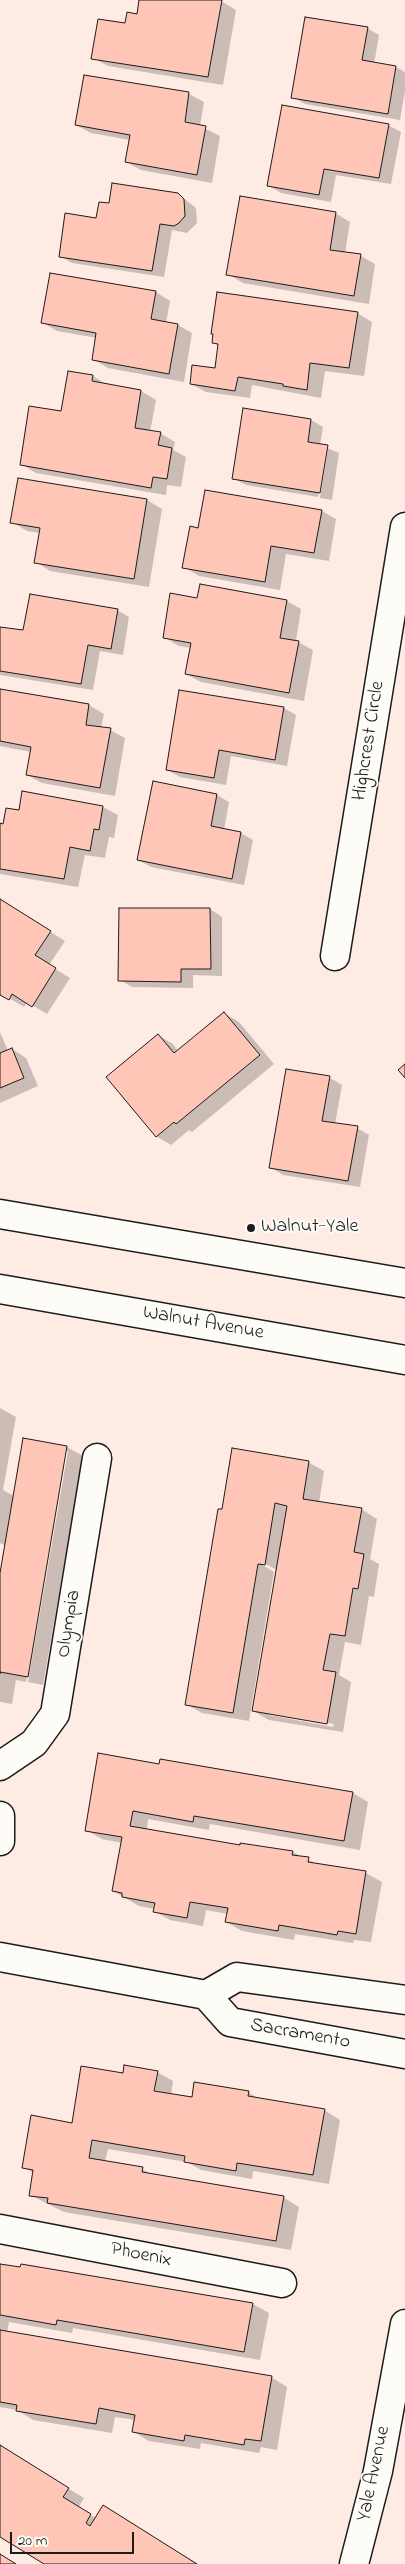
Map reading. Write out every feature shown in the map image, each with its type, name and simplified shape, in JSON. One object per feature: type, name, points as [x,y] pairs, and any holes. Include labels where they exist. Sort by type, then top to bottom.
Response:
[{"type":"street","name":"Highcrest Circle","points":[[335,956],[405,527]]},
{"type":"street","points":[[0,1214],[405,1283]]},
{"type":"street","name":"Walnut Avenue","points":[[0,1289],[405,1360]]},
{"type":"street","name":"Olympia","points":[[0,1766],[34,1743],[55,1714],[97,1458]]},
{"type":"street","points":[[0,1816],[0,1841]]},
{"type":"street","points":[[0,1957],[206,1995],[237,1976],[405,2000]]},
{"type":"street","name":"Sacramento","points":[[206,1995],[230,2022],[405,2054]]},
{"type":"street","name":"Phoenix","points":[[0,2229],[282,2283]]},
{"type":"street","name":"Yale Avenue","points":[[354,2564],[378,2471],[405,2324]]},
{"type":"building","points":[[139,0],[222,0],[208,77],[91,59],[98,19],[125,23],[127,12],[137,14]]},
{"type":"building","points":[[305,17],[368,27],[362,60],[396,66],[388,114],[291,98]]},
{"type":"building","points":[[84,75],[189,92],[185,122],[206,126],[197,175],[125,162],[130,135],[75,125]]},
{"type":"building","points":[[282,105],[389,124],[379,178],[324,169],[319,195],[267,186]]},
{"type":"building","points":[[112,183],[178,193],[184,199],[185,216],[179,223],[174,226],[160,224],[152,271],[59,257],[65,213],[96,218],[99,202],[109,203]]},
{"type":"building","points":[[240,196],[336,212],[330,250],[361,254],[354,296],[226,275]]},
{"type":"building","points":[[50,273],[156,291],[151,319],[178,324],[169,374],[92,360],[96,333],[41,323]]},
{"type":"building","points":[[217,292],[358,312],[349,368],[310,363],[307,390],[238,377],[235,391],[190,384],[192,365],[215,368],[218,344],[212,343],[213,334],[211,334]]},
{"type":"building","points":[[68,371],[93,375],[92,381],[141,390],[135,428],[161,432],[158,445],[172,448],[167,479],[153,477],[151,488],[20,465],[29,406],[61,411]]},
{"type":"building","points":[[243,408],[311,419],[308,442],[328,445],[320,493],[232,479]]},
{"type":"building","points":[[18,478],[147,499],[134,579],[34,563],[40,528],[10,523]]},
{"type":"building","points":[[205,490],[322,510],[314,553],[271,546],[265,582],[182,568],[190,526],[198,528]]},
{"type":"building","points":[[200,584],[287,600],[280,638],[299,641],[289,693],[185,674],[191,643],[163,638],[170,593],[197,598]]},
{"type":"building","points":[[30,594],[118,609],[111,649],[88,645],[81,684],[0,671],[0,627],[23,630]]},
{"type":"building","points":[[0,689],[89,704],[86,725],[111,728],[100,788],[26,775],[31,747],[0,741]]},
{"type":"building","points":[[179,690],[284,707],[275,760],[219,750],[214,778],[166,770]]},
{"type":"building","points":[[153,781],[217,794],[211,826],[241,832],[232,879],[137,860]]},
{"type":"building","points":[[22,791],[103,806],[99,830],[94,829],[90,851],[70,847],[64,879],[0,869],[0,823],[3,824],[6,808],[19,810]]},
{"type":"building","points":[[0,899],[51,931],[35,955],[56,968],[32,1007],[12,994],[9,1000],[0,995]]},
{"type":"building","points":[[119,908],[210,908],[211,969],[181,969],[181,982],[118,981]]},
{"type":"building","points":[[224,1012],[260,1055],[176,1124],[174,1122],[156,1137],[106,1077],[158,1034],[174,1053]]},
{"type":"building","points":[[12,1048],[24,1078],[0,1088],[0,1053]]},
{"type":"building","points":[[405,1064],[405,1078],[398,1070]]},
{"type":"building","points":[[286,1069],[330,1076],[322,1121],[358,1126],[348,1181],[269,1168]]},
{"type":"building","points":[[23,1438],[67,1446],[28,1677],[0,1672],[0,1573]]},
{"type":"building","points":[[232,1448],[309,1461],[303,1499],[362,1508],[354,1552],[364,1554],[358,1589],[353,1588],[345,1636],[330,1634],[323,1670],[336,1672],[327,1724],[252,1711],[287,1506],[275,1503],[265,1565],[258,1564],[233,1713],[185,1705],[218,1509],[222,1509]]},
{"type":"building","points":[[98,1753],[159,1764],[160,1759],[353,1792],[344,1841],[194,1816],[193,1822],[133,1811],[130,1826],[240,1845],[240,1843],[293,1851],[292,1855],[309,1857],[308,1862],[366,1871],[356,1934],[338,1931],[337,1935],[279,1925],[278,1931],[225,1922],[228,1908],[190,1902],[187,1918],[153,1912],[155,1903],[122,1897],[122,1893],[112,1891],[122,1837],[85,1831]]},
{"type":"building","points":[[124,2065],[158,2071],[154,2091],[192,2097],[194,2082],[249,2091],[248,2096],[325,2109],[313,2175],[237,2163],[236,2171],[184,2162],[185,2156],[92,2140],[89,2158],[143,2167],[142,2172],[284,2196],[276,2241],[47,2203],[48,2198],[29,2196],[33,2170],[22,2168],[31,2115],[72,2123],[81,2066],[123,2073]]},
{"type":"building","points":[[0,2264],[20,2267],[21,2264],[253,2303],[244,2352],[57,2320],[56,2325],[0,2315]]},
{"type":"building","points":[[0,2330],[272,2376],[261,2441],[245,2439],[244,2445],[185,2435],[184,2441],[132,2432],[135,2415],[99,2408],[96,2424],[16,2411],[17,2405],[0,2402]]},
{"type":"building","points":[[0,2445],[69,2488],[63,2497],[91,2514],[86,2523],[90,2526],[103,2505],[197,2564],[44,2564],[0,2537]]},
{"type":"building","points":[[0,2554],[16,2564],[0,2564]]},
{"type":"place","name":"Walnut-Yale","points":[[251,1228]]}]
